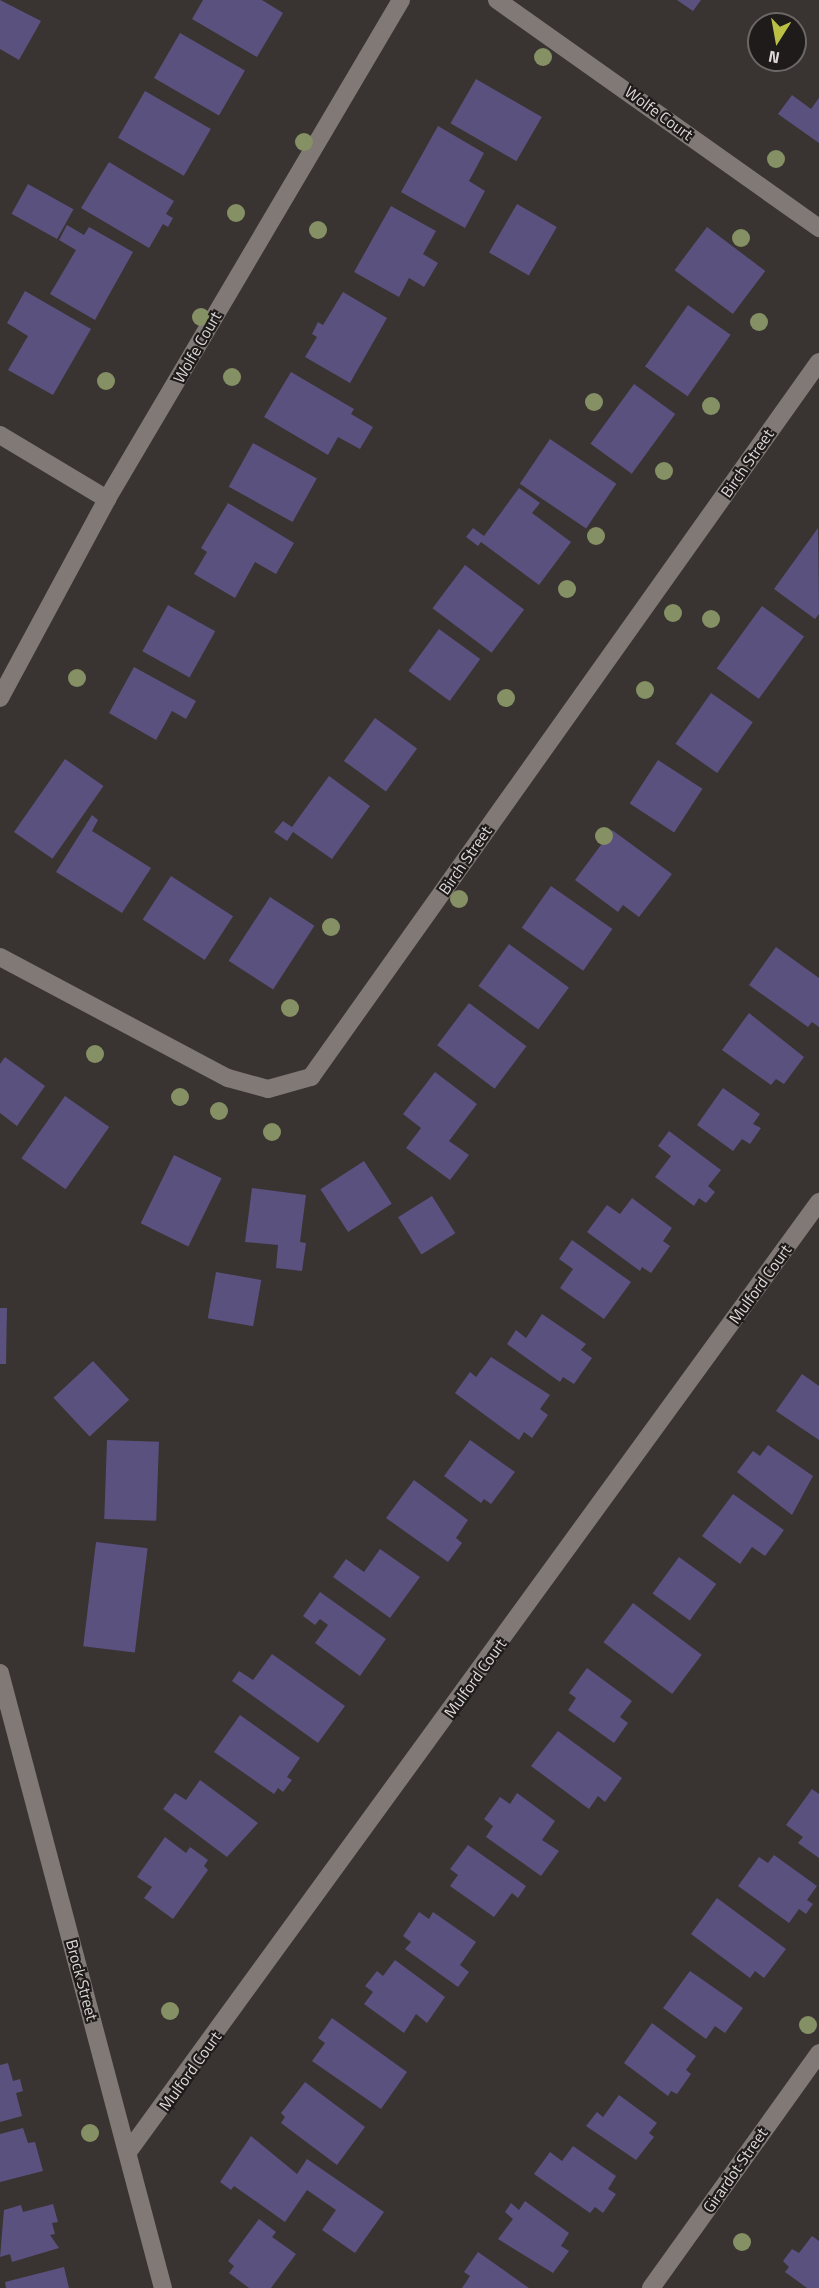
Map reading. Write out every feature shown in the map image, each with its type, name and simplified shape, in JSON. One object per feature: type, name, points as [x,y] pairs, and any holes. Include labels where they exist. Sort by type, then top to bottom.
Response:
[{"type":"street","name":"Wolfe Court","points":[[0,698],[107,499],[401,0]]},
{"type":"street","name":"Wolfe Court","points":[[497,0],[819,228]]},
{"type":"street","name":"Birch Street","points":[[0,957],[228,1078],[268,1089],[311,1077],[819,362]]},
{"type":"street","points":[[0,435],[107,499]]},
{"type":"street","name":"Mulford Court","points":[[128,2152],[819,1202]]},
{"type":"street","name":"Brock Street","points":[[0,1672],[163,2288]]},
{"type":"street","name":"Girardot Street","points":[[651,2288],[817,2061]]},
{"type":"building","points":[[0,0],[41,21],[19,60],[0,49]]},
{"type":"building","points":[[203,0],[262,0],[283,13],[257,57],[192,19]]},
{"type":"building","points":[[677,0],[701,0],[693,11]]},
{"type":"building","points":[[180,33],[245,71],[219,116],[154,78]]},
{"type":"building","points":[[476,79],[542,117],[516,161],[450,123]]},
{"type":"building","points":[[145,91],[211,129],[184,176],[118,138]]},
{"type":"building","points":[[792,95],[811,109],[819,98],[819,143],[778,114]]},
{"type":"building","points":[[438,126],[484,153],[469,181],[485,191],[465,228],[401,192]]},
{"type":"building","points":[[109,162],[174,201],[166,214],[173,218],[168,227],[163,224],[149,248],[81,208]]},
{"type":"building","points":[[28,184],[73,209],[57,239],[12,214]]},
{"type":"building","points":[[517,204],[557,227],[529,275],[489,252]]},
{"type":"building","points":[[391,206],[436,231],[423,254],[438,263],[424,287],[409,278],[399,297],[354,272]]},
{"type":"building","points":[[67,225],[84,235],[89,227],[133,252],[95,320],[50,294],[76,250],[59,240]]},
{"type":"building","points":[[707,227],[765,271],[733,314],[675,270]]},
{"type":"building","points":[[25,291],[91,329],[53,395],[8,370],[28,336],[7,323]]},
{"type":"building","points":[[343,292],[387,318],[350,383],[305,357],[317,337],[312,334],[318,322],[323,325]]},
{"type":"building","points":[[688,305],[731,335],[688,396],[645,366]]},
{"type":"building","points":[[291,372],[354,409],[351,414],[373,427],[360,449],[338,437],[328,455],[264,417]]},
{"type":"building","points":[[634,384],[675,414],[632,474],[591,444]]},
{"type":"building","points":[[550,439],[616,484],[586,529],[520,484]]},
{"type":"building","points":[[253,443],[317,478],[293,522],[229,487]]},
{"type":"building","points":[[519,488],[540,503],[532,513],[571,542],[539,585],[481,542],[478,546],[466,537],[473,528],[484,536]]},
{"type":"building","points":[[228,503],[294,543],[276,574],[255,562],[235,598],[194,574],[207,552],[201,548]]},
{"type":"building","points":[[818,528],[819,614],[815,619],[774,589]]},
{"type":"building","points":[[465,565],[524,610],[492,653],[433,608]]},
{"type":"building","points":[[168,605],[215,631],[190,678],[142,651]]},
{"type":"building","points":[[762,606],[804,637],[759,699],[717,668]]},
{"type":"building","points":[[439,629],[480,659],[450,701],[408,671]]},
{"type":"building","points":[[134,667],[196,701],[186,719],[172,711],[156,740],[109,713]]},
{"type":"building","points":[[711,693],[753,722],[717,773],[675,744]]},
{"type":"building","points":[[375,718],[417,749],[386,791],[344,761]]},
{"type":"building","points":[[65,759],[104,786],[52,859],[14,832]]},
{"type":"building","points":[[658,760],[702,789],[674,832],[630,804]]},
{"type":"building","points":[[329,776],[370,806],[332,859],[293,832],[287,841],[274,832],[283,821],[292,827]]},
{"type":"building","points":[[92,815],[98,820],[92,831],[151,868],[122,913],[56,872]]},
{"type":"building","points":[[612,830],[672,874],[639,917],[623,905],[618,912],[575,880]]},
{"type":"building","points":[[171,876],[233,916],[205,960],[143,920]]},
{"type":"building","points":[[551,886],[612,929],[583,971],[522,928]]},
{"type":"building","points":[[270,897],[314,926],[273,990],[229,961]]},
{"type":"building","points":[[509,944],[569,987],[538,1030],[478,986]]},
{"type":"building","points":[[776,947],[819,978],[819,1027],[812,1022],[808,1027],[749,985]]},
{"type":"building","points":[[469,1003],[527,1046],[495,1089],[437,1045]]},
{"type":"building","points":[[749,1013],[804,1057],[784,1084],[776,1079],[771,1085],[722,1050]]},
{"type":"building","points":[[5,1057],[45,1086],[17,1126],[0,1113],[0,1064]]},
{"type":"building","points":[[435,1072],[477,1104],[449,1141],[469,1155],[450,1180],[406,1148],[421,1128],[403,1114]]},
{"type":"building","points":[[723,1088],[760,1114],[753,1124],[761,1128],[750,1144],[742,1139],[733,1151],[697,1125]]},
{"type":"building","points":[[65,1096],[109,1127],[66,1189],[21,1158]]},
{"type":"building","points":[[669,1131],[721,1170],[708,1186],[715,1192],[706,1203],[699,1198],[694,1206],[655,1177],[671,1156],[658,1146]]},
{"type":"building","points":[[174,1155],[222,1178],[188,1247],[141,1223]]},
{"type":"building","points":[[364,1161],[392,1204],[348,1232],[320,1189]]},
{"type":"building","points":[[252,1188],[306,1195],[300,1242],[306,1243],[302,1271],[276,1268],[278,1245],[245,1242]]},
{"type":"building","points":[[432,1196],[455,1233],[421,1255],[398,1217]]},
{"type":"building","points":[[632,1198],[672,1228],[663,1241],[670,1246],[651,1273],[642,1267],[640,1271],[587,1232],[607,1205],[620,1214]]},
{"type":"building","points":[[572,1240],[631,1282],[604,1319],[560,1288],[573,1269],[559,1259]]},
{"type":"building","points":[[216,1272],[261,1280],[253,1326],[208,1318]]},
{"type":"building","points":[[0,1308],[7,1308],[6,1364],[0,1364]]},
{"type":"building","points":[[542,1314],[586,1344],[581,1350],[592,1358],[574,1384],[563,1377],[560,1382],[507,1344],[516,1330],[526,1338]]},
{"type":"building","points":[[491,1357],[550,1395],[540,1409],[548,1415],[532,1438],[524,1432],[519,1440],[455,1393],[470,1372],[476,1377]]},
{"type":"building","points":[[93,1361],[129,1400],[90,1437],[54,1398]]},
{"type":"building","points":[[802,1374],[819,1386],[819,1440],[776,1411]]},
{"type":"building","points":[[107,1440],[159,1442],[156,1521],[104,1519]]},
{"type":"building","points":[[470,1440],[515,1472],[491,1504],[484,1499],[481,1503],[444,1476]]},
{"type":"building","points":[[768,1445],[813,1476],[792,1515],[737,1472],[753,1451],[760,1456]]},
{"type":"building","points":[[414,1480],[468,1520],[456,1538],[462,1543],[448,1562],[386,1518]]},
{"type":"building","points":[[733,1494],[784,1530],[765,1556],[752,1547],[740,1564],[702,1536]]},
{"type":"building","points":[[96,1542],[148,1548],[135,1653],[83,1646]]},
{"type":"building","points":[[380,1549],[420,1577],[390,1618],[333,1577],[346,1559],[364,1572]]},
{"type":"building","points":[[679,1557],[716,1584],[690,1620],[653,1593]]},
{"type":"building","points":[[320,1592],[386,1639],[360,1676],[315,1643],[328,1625],[320,1619],[315,1625],[303,1616]]},
{"type":"building","points":[[633,1603],[702,1655],[672,1694],[604,1642]]},
{"type":"building","points":[[272,1654],[345,1706],[318,1743],[232,1681],[239,1671],[253,1680]]},
{"type":"building","points":[[587,1668],[632,1701],[620,1717],[628,1723],[614,1743],[568,1710],[576,1698],[569,1693]]},
{"type":"building","points":[[240,1715],[300,1758],[287,1777],[292,1780],[283,1792],[278,1788],[274,1794],[214,1752]]},
{"type":"building","points":[[558,1731],[622,1778],[605,1802],[598,1796],[589,1809],[531,1766]]},
{"type":"building","points":[[200,1780],[258,1823],[227,1857],[163,1809],[175,1793],[186,1800]]},
{"type":"building","points":[[812,1789],[819,1794],[819,1858],[798,1843],[803,1837],[786,1825]]},
{"type":"building","points":[[517,1793],[555,1821],[542,1840],[559,1851],[541,1876],[486,1837],[493,1826],[484,1819],[500,1797],[510,1804]]},
{"type":"building","points":[[165,1837],[186,1853],[190,1847],[208,1860],[204,1866],[208,1870],[173,1919],[144,1898],[152,1887],[137,1877]]},
{"type":"building","points":[[468,1845],[526,1886],[518,1898],[512,1893],[494,1917],[450,1886],[458,1875],[450,1869]]},
{"type":"building","points":[[774,1855],[817,1886],[807,1900],[813,1904],[806,1914],[799,1909],[789,1923],[738,1886],[759,1857],[768,1863]]},
{"type":"building","points":[[717,1898],[786,1949],[764,1978],[755,1971],[750,1978],[691,1934]]},
{"type":"building","points":[[419,1912],[429,1919],[433,1912],[476,1942],[460,1965],[469,1972],[458,1987],[405,1949],[411,1942],[403,1936]]},
{"type":"building","points":[[395,1960],[445,1997],[427,2023],[416,2014],[404,2033],[364,2004],[373,1992],[365,1986],[377,1971],[383,1976]]},
{"type":"building","points":[[690,1971],[743,2008],[725,2033],[715,2026],[706,2039],[663,2008]]},
{"type":"building","points":[[332,2018],[407,2072],[381,2109],[312,2061],[325,2043],[318,2038]]},
{"type":"building","points":[[652,2023],[696,2056],[686,2070],[691,2074],[677,2094],[671,2091],[668,2096],[624,2063]]},
{"type":"building","points":[[8,2063],[13,2081],[20,2079],[23,2091],[16,2093],[22,2116],[0,2122],[0,2065]]},
{"type":"building","points":[[305,2082],[365,2127],[337,2165],[281,2123],[285,2117],[281,2113]]},
{"type":"building","points":[[619,2095],[657,2123],[649,2133],[654,2137],[636,2160],[586,2126],[597,2112],[603,2117]]},
{"type":"building","points":[[23,2128],[28,2143],[35,2142],[43,2171],[0,2182],[0,2134]]},
{"type":"building","points":[[251,2136],[297,2174],[307,2159],[384,2212],[355,2253],[322,2230],[336,2210],[307,2190],[285,2222],[234,2186],[231,2190],[220,2182]]},
{"type":"building","points":[[573,2146],[616,2176],[608,2189],[616,2194],[603,2213],[595,2207],[590,2213],[534,2174],[550,2152],[562,2161]]},
{"type":"building","points":[[525,2201],[569,2233],[561,2246],[569,2251],[553,2273],[498,2239],[513,2219],[505,2212],[511,2203],[519,2210]]},
{"type":"building","points":[[53,2204],[58,2222],[52,2223],[55,2234],[50,2235],[59,2248],[12,2262],[10,2254],[0,2257],[4,2210],[21,2205],[23,2212]]},
{"type":"building","points":[[259,2219],[276,2232],[272,2237],[296,2254],[271,2288],[249,2288],[229,2273],[234,2266],[228,2261]]},
{"type":"building","points":[[812,2236],[819,2241],[819,2288],[807,2288],[785,2272],[789,2267],[783,2261],[792,2249],[799,2253]]},
{"type":"building","points":[[478,2252],[529,2288],[462,2288],[470,2276],[464,2272]]},
{"type":"building","points":[[64,2267],[69,2288],[6,2288],[5,2282]]}]
